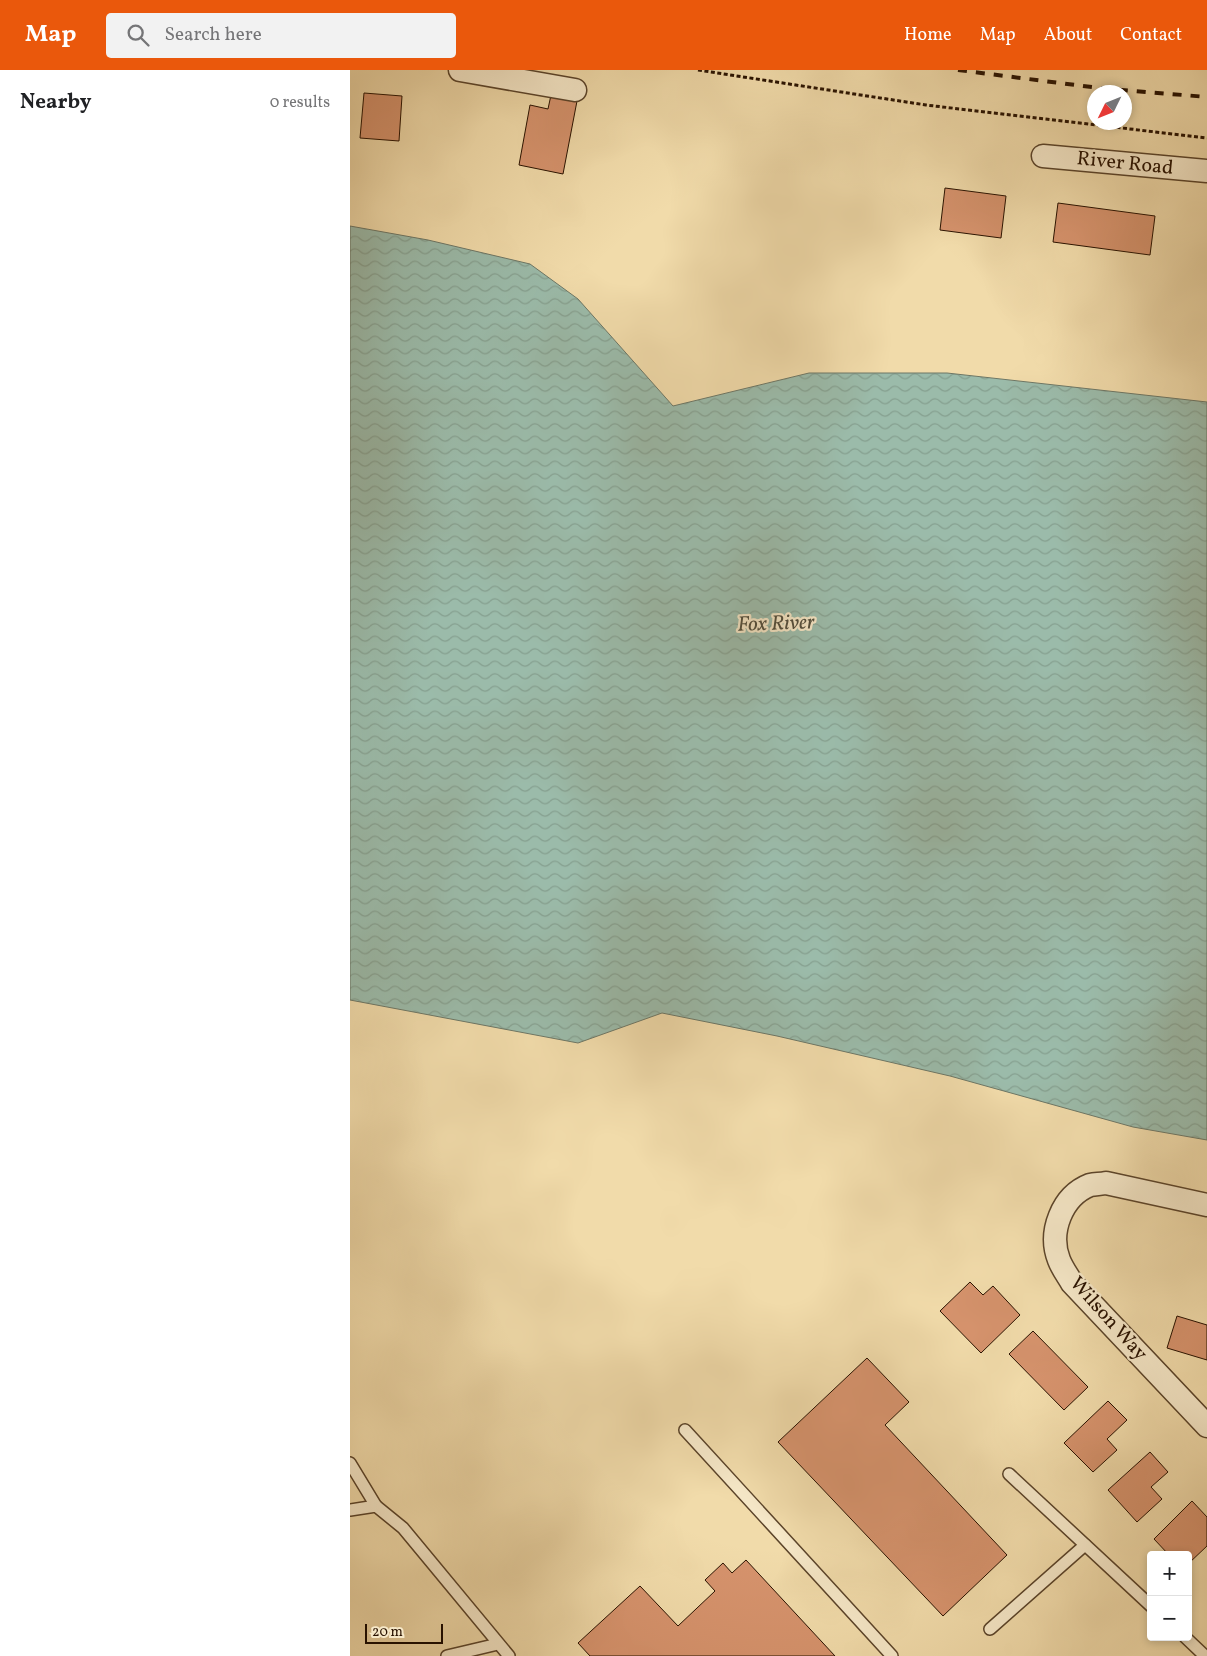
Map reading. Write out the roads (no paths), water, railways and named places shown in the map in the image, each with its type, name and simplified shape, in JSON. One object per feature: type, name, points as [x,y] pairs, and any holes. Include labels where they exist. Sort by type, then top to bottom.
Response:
[{"type":"street","points":[[460,70],[575,90]]},
{"type":"street","name":"River Road","points":[[1044,156],[1207,171]]},
{"type":"street","name":"Wilson Way","points":[[1207,1205],[1106,1183],[1090,1185],[1074,1196],[1061,1213],[1054,1234],[1058,1260],[1072,1283],[1207,1426]]},
{"type":"lane","points":[[685,1430],[892,1656]]},
{"type":"lane","points":[[350,1462],[376,1506],[403,1528],[509,1656]]},
{"type":"lane","points":[[1009,1474],[1147,1602]]},
{"type":"lane","points":[[350,1510],[376,1506]]},
{"type":"lane","points":[[990,1629],[1085,1545]]},
{"type":"lane","points":[[1189,1641],[1205,1656]]},
{"type":"lane","points":[[447,1656],[498,1644]]},
{"type":"water","name":"Fox River","points":[[350,226],[428,240],[530,264],[578,299],[673,406],[809,373],[947,373],[1207,402],[1207,1140],[1133,1127],[950,1076],[777,1036],[662,1013],[578,1043],[350,1000]]},
{"type":"railway","points":[[958,70],[1099,88],[1207,97]]}]
